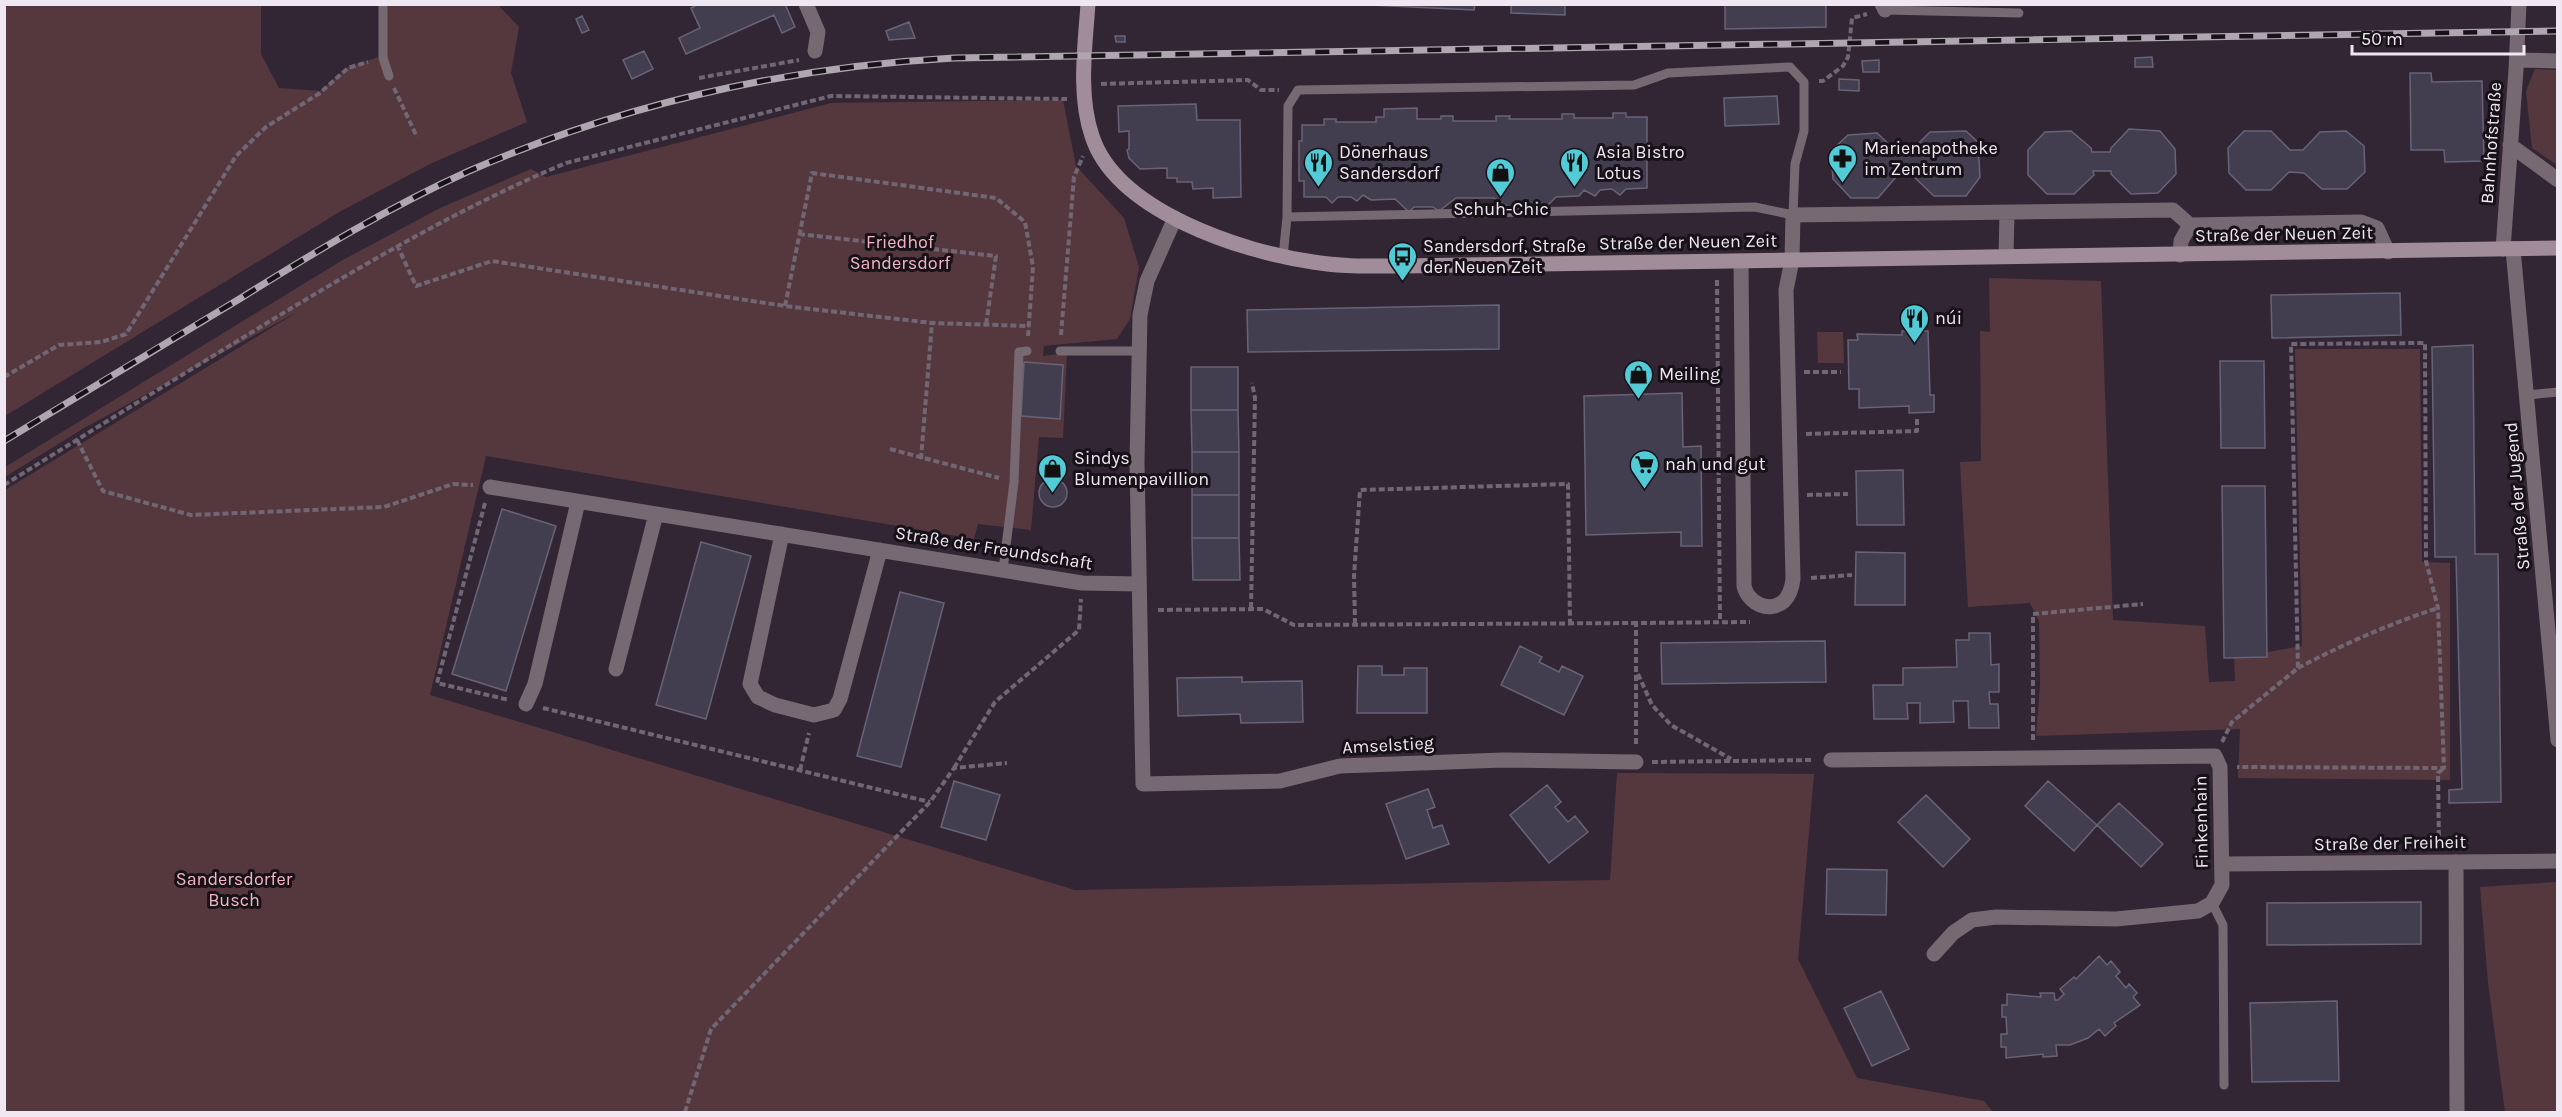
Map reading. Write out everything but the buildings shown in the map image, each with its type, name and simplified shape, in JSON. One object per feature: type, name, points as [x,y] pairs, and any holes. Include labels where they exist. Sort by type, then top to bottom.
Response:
[{"type":"street","points":[[806,4],[818,32],[815,51]]},
{"type":"street","name":"Straße der Neuen Zeit","points":[[1088,4],[1085,92],[1091,136],[1110,170],[1124,186],[1175,218],[1224,239],[1283,257],[1324,264],[1368,266],[2558,248]]},
{"type":"street","name":"Bahnhofstraße","points":[[2508,249],[2510,145],[2519,4]]},
{"type":"street","points":[[2517,60],[2558,61]]},
{"type":"street","points":[[2510,145],[2558,180]]},
{"type":"street","name":"Straße der Neuen Zeit","points":[[1792,260],[1793,215],[2173,210],[2190,225],[2361,222],[2377,228],[2388,252]]},
{"type":"street","points":[[2006,256],[2007,213]]},
{"type":"street","points":[[1140,610],[1137,462],[1140,315],[1147,280],[1175,218]]},
{"type":"street","name":"Straße der Neuen Zeit","points":[[2180,255],[2181,241],[2190,225]]},
{"type":"street","name":"Straße der Jugend","points":[[2508,249],[2528,395],[2558,740]]},
{"type":"street","points":[[1741,261],[1744,586],[1747,597],[1754,603],[1764,606],[1776,605],[1785,600],[1791,590],[1793,579],[1786,290],[1792,260]]},
{"type":"street","name":"Straße der Freundschaft","points":[[490,486],[1082,583],[1139,584]]},
{"type":"street","points":[[526,704],[535,684],[578,502]]},
{"type":"street","points":[[616,669],[656,514]]},
{"type":"street","points":[[782,534],[750,684],[758,697],[775,705],[814,715]]},
{"type":"street","name":"Straße der Freundschaft","points":[[814,715],[834,710],[840,699],[880,550]]},
{"type":"street","name":"Amselstieg","points":[[1140,610],[1143,784],[1280,781],[1340,766],[1503,760],[1636,762]]},
{"type":"street","name":"Finkenhain","points":[[1831,760],[2033,758],[2218,761],[2223,864],[2222,885],[2212,903]]},
{"type":"street","name":"Straße der Freiheit","points":[[2223,864],[2558,861]]},
{"type":"street","points":[[2456,862],[2457,1113]]},
{"type":"street","points":[[1934,954],[1953,933],[1972,920],[1996,917],[2055,920],[2116,919],[2198,911],[2212,903]]},
{"type":"lane","points":[[383,4],[383,58],[389,76]]},
{"type":"lane","points":[[1884,8],[2019,12]]},
{"type":"lane","points":[[1283,257],[1287,217],[1288,105],[1298,90],[1634,85],[1668,73],[1790,67],[1804,81],[1804,131],[1795,164],[1793,215],[1755,207],[1287,217]]},
{"type":"lane","points":[[1003,570],[1014,482],[1019,352],[1027,351]]},
{"type":"lane","points":[[1060,351],[1139,351]]},
{"type":"lane","points":[[2528,395],[2558,392]]},
{"type":"lane","points":[[2212,903],[2223,925],[2224,1085]]},
{"type":"path","points":[[1804,81],[1823,81],[1843,66],[1848,57],[1852,18],[1884,8]]},
{"type":"path","points":[[699,78],[803,60],[815,51]]},
{"type":"path","points":[[4,377],[59,345],[101,342],[126,334],[236,156],[267,127],[320,93],[348,68],[383,58]]},
{"type":"path","points":[[389,76],[417,137]]},
{"type":"path","points":[[4,485],[105,420],[397,245],[529,179],[566,164],[831,96],[1085,92],[1248,80],[1261,90],[1298,90]]},
{"type":"path","points":[[1060,351],[1074,177],[1091,136]]},
{"type":"path","points":[[785,306],[812,173],[996,198],[1024,222],[1033,267],[1027,351]]},
{"type":"path","points":[[800,234],[996,256],[986,325]]},
{"type":"path","points":[[397,245],[416,286],[492,261],[785,306],[932,323],[1029,326]]},
{"type":"path","points":[[1716,261],[1720,622]]},
{"type":"path","points":[[921,459],[932,323]]},
{"type":"path","points":[[2298,668],[2291,344],[2425,343],[2426,561],[2438,608],[2444,768]]},
{"type":"path","points":[[1789,372],[1841,372]]},
{"type":"path","points":[[1251,608],[1254,398],[1252,383]]},
{"type":"path","points":[[1790,435],[1917,431],[1917,419]]},
{"type":"path","points":[[77,440],[103,491],[191,515],[384,507],[453,484],[490,486],[437,683],[930,802]]},
{"type":"path","points":[[890,449],[1014,482]]},
{"type":"path","points":[[1355,624],[1354,576],[1360,490],[1568,484],[1570,622]]},
{"type":"path","points":[[1791,496],[1848,494]]},
{"type":"path","points":[[1793,579],[1852,575]]},
{"type":"path","points":[[685,1113],[711,1029],[930,802],[995,702],[1079,630],[1082,583]]},
{"type":"path","points":[[2033,758],[2033,614],[2143,604]]},
{"type":"path","points":[[1140,610],[1263,609],[1294,625],[1636,623],[1752,622],[1764,606]]},
{"type":"path","points":[[2438,608],[2387,625],[2339,646],[2298,668],[2232,722],[2218,761],[2444,768]]},
{"type":"path","points":[[1636,623],[1636,762],[1831,760]]},
{"type":"path","points":[[1637,673],[1652,705],[1671,725],[1732,760]]},
{"type":"path","points":[[800,770],[814,715]]},
{"type":"path","points":[[954,768],[1007,763]]},
{"type":"path","points":[[2440,862],[2438,773],[2444,768]]},
{"type":"green space","points":[[5,5],[261,5],[261,54],[279,88],[320,91],[348,67],[382,56],[384,8],[390,5],[498,5],[519,27],[511,73],[527,122],[432,163],[341,211],[5,416]]},
{"type":"green space","points":[[2535,69],[2557,70],[2557,165],[2532,148],[2526,91]]},
{"type":"green space","name":"Sandersdorfer Busch","points":[[1063,100],[1076,166],[1124,218],[1139,267],[1130,319],[1117,339],[1044,346],[1043,356],[1067,353],[1063,438],[1039,437],[1031,530],[978,524],[974,539],[486,456],[430,695],[1075,890],[1610,880],[1617,773],[1814,774],[1798,959],[1857,1078],[1984,1101],[1993,1112],[5,1112],[5,490],[299,311],[84,428],[5,477],[5,467],[341,261],[440,208],[531,169],[546,177],[831,103]]},
{"type":"green space","points":[[1989,278],[2101,281],[2113,620],[2205,626],[2209,682],[2235,681],[2234,658],[2302,646],[2295,349],[2420,349],[2422,562],[2450,563],[2450,780],[2238,778],[2240,729],[2036,736],[2040,685],[2039,621],[2030,603],[1968,607],[1960,462],[1981,461],[1980,331],[1990,332]]},
{"type":"green space","points":[[1817,332],[1843,332],[1844,363],[1818,363]]},
{"type":"green space","points":[[2557,882],[2557,1112],[2505,1112],[2488,982],[2480,887]]},
{"type":"railway","points":[[4,441],[325,247],[381,215],[469,171],[527,147],[646,108],[767,80],[829,70],[954,58],[2558,31]]},
{"type":"place","name":"Marienapotheke im Zentrum","points":[[1843,184]]},
{"type":"place","name":"Dönerhaus Sandersdorf","points":[[1318,188]]},
{"type":"place","name":"Asia Bistro Lotus","points":[[1575,188]]},
{"type":"place","name":"Schuh-Chic","points":[[1501,198]]},
{"type":"place","name":"Sandersdorf, Straße der Neuen Zeit","points":[[1402,282]]},
{"type":"place","name":"núi","points":[[1914,344]]},
{"type":"place","name":"Meiling","points":[[1638,400]]},
{"type":"place","name":"nah und gut","points":[[1644,490]]},
{"type":"place","name":"Sindys Blumenpavillion","points":[[1053,494]]},
{"type":"park label","name":"Friedhof Sandersdorf","points":[[900,252]]}]
